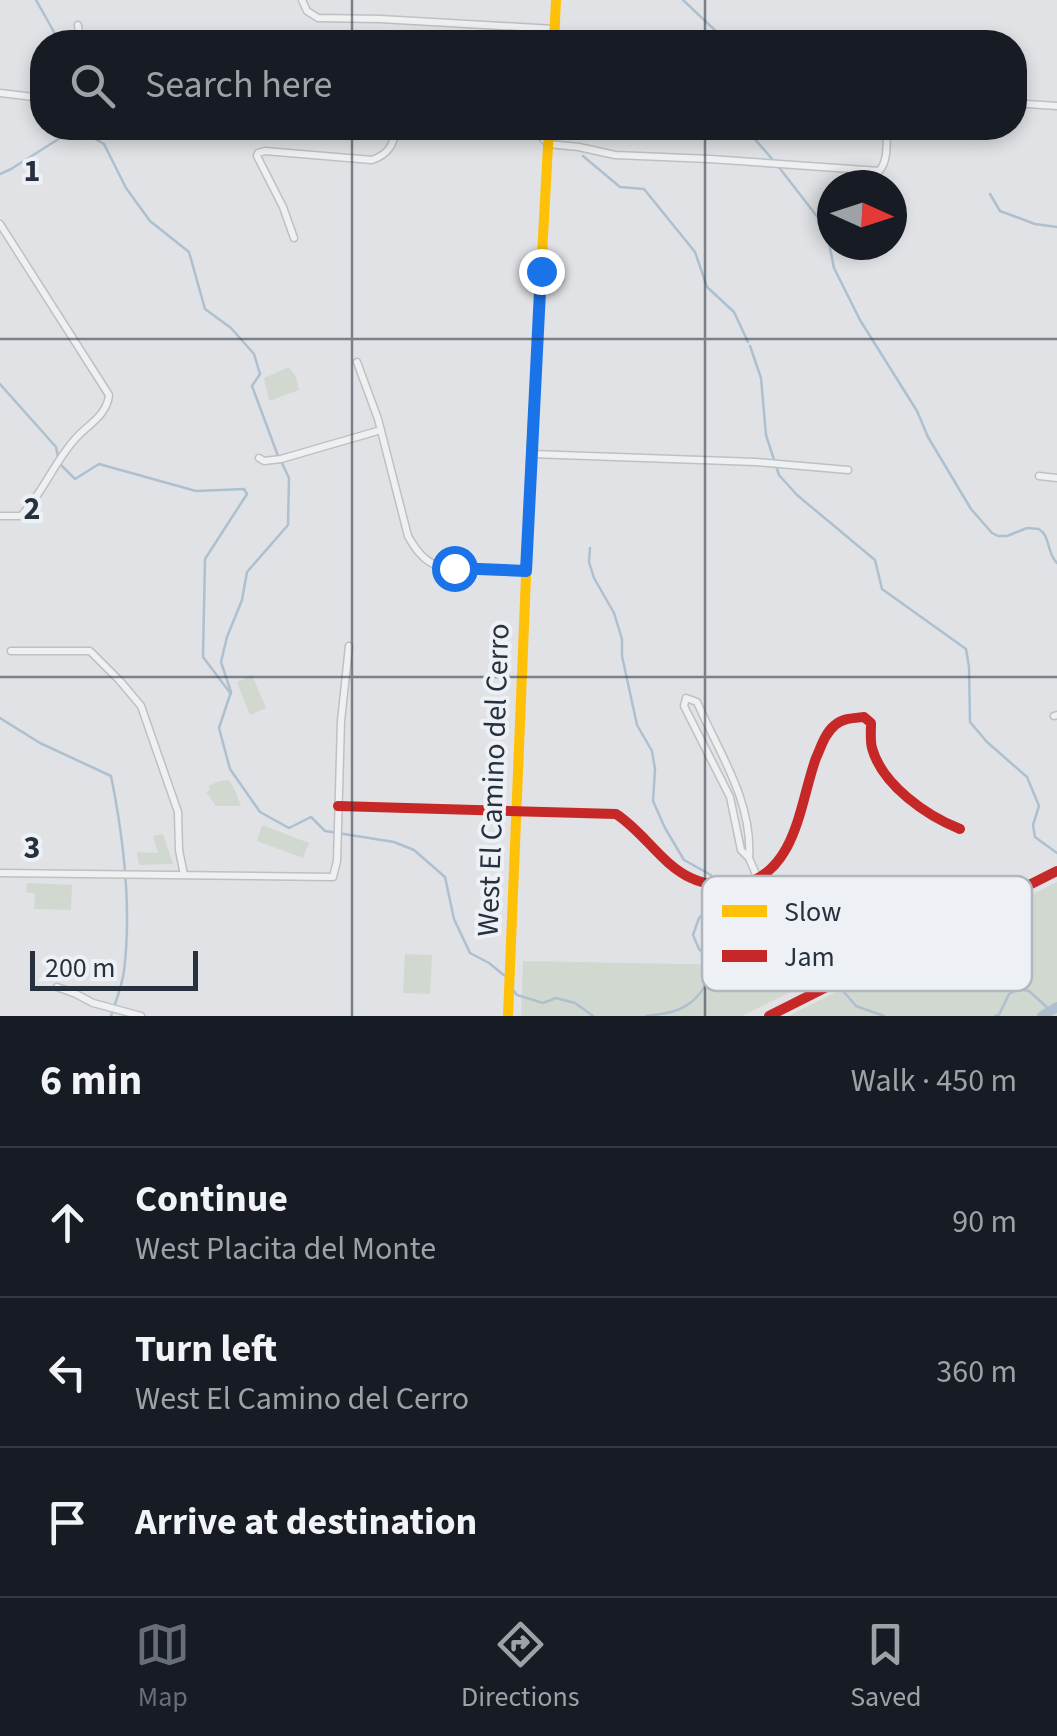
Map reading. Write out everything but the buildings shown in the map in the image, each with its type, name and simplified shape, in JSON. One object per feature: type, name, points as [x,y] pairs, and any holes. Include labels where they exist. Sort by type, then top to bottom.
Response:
[{"type":"street","points":[[302,0],[318,18],[555,29],[556,0]]},
{"type":"street","points":[[78,25],[79,30]]},
{"type":"street","points":[[0,93],[30,97]]},
{"type":"street","points":[[1027,104],[1057,106]]},
{"type":"street","points":[[294,238],[258,154],[265,151],[372,160],[387,152],[395,140]]},
{"type":"street","points":[[544,140],[548,144],[615,154],[880,172],[887,140]]},
{"type":"street","name":"West El Camino del Cerro","points":[[508,1016],[530,454],[548,140]]},
{"type":"street","points":[[0,224],[109,395],[102,414],[62,454],[33,504],[21,516],[0,516]]},
{"type":"street","points":[[541,278],[560,280]]},
{"type":"street","points":[[358,362],[381,430],[408,536],[422,554],[442,566],[526,571]]},
{"type":"street","points":[[260,458],[282,459],[381,430]]},
{"type":"street","points":[[530,454],[756,462],[848,470]]},
{"type":"street","points":[[1039,476],[1057,478]]},
{"type":"street","points":[[0,873],[333,877],[349,646]]},
{"type":"street","points":[[11,650],[90,651],[141,706],[178,812],[184,875]]},
{"type":"street","points":[[749,858],[750,845],[738,791],[697,702],[686,698],[684,706],[730,797],[742,850],[757,876]]},
{"type":"street","points":[[763,876],[789,848],[812,768],[834,725],[860,717],[872,719],[872,746],[878,761],[897,784],[931,816],[960,829]]},
{"type":"street","points":[[338,806],[616,814],[636,827],[673,866],[702,882]]},
{"type":"street","points":[[1032,884],[1057,871]]},
{"type":"street","points":[[56,987],[93,1003],[141,1016]]},
{"type":"street","points":[[768,1016],[818,991]]},
{"type":"shaded area","points":[[289,367],[299,390],[269,401],[264,378]]},
{"type":"shaded area","points":[[252,675],[266,708],[250,715],[237,682]]},
{"type":"shaded area","points":[[229,780],[241,806],[216,806],[206,792],[209,786]]},
{"type":"shaded area","points":[[262,825],[309,843],[303,858],[257,841]]},
{"type":"shaded area","points":[[163,834],[173,864],[139,865],[137,852],[158,853],[153,836]]},
{"type":"shaded area","points":[[1057,882],[1057,1016],[788,1016],[838,991],[1032,991],[1032,894]]},
{"type":"shaded area","points":[[27,883],[72,885],[71,910],[34,909],[35,893],[26,893]]},
{"type":"shaded area","points":[[405,954],[432,955],[430,994],[403,993]]},
{"type":"shaded area","points":[[523,961],[702,964],[702,991],[793,991],[742,1016],[521,1016]]},
{"type":"waterway","points":[[36,0],[53,30]]},
{"type":"waterway","points":[[683,0],[715,30]]},
{"type":"waterway","points":[[0,174],[57,140]]},
{"type":"waterway","points":[[97,140],[104,144],[126,188],[150,221],[189,252],[205,309],[231,328],[254,354],[260,374],[252,386],[278,456]]},
{"type":"waterway","points":[[756,140],[773,160]]},
{"type":"waterway","points":[[583,156],[620,187],[644,189],[695,252],[707,287],[734,312],[748,342]]},
{"type":"waterway","points":[[778,166],[826,228],[834,268],[860,320],[917,411],[971,509],[998,536],[1027,528],[1039,529],[1057,563]]},
{"type":"waterway","points":[[990,194],[1000,211],[1035,224],[1057,227]]},
{"type":"waterway","points":[[750,346],[761,378],[766,435],[779,475],[797,495],[875,560],[882,589],[966,649],[970,722],[1027,777],[1039,806],[1033,825],[1035,837],[1057,853]]},
{"type":"waterway","points":[[0,384],[56,447],[58,457]]},
{"type":"waterway","points":[[282,463],[289,478],[288,525],[247,572],[221,662],[231,692],[219,728],[230,769],[260,812],[289,828],[311,817],[325,831],[394,842],[414,850],[445,877],[454,919],[470,953],[505,976]]},
{"type":"waterway","points":[[60,464],[75,479],[99,464],[196,491],[244,489],[247,494],[205,559],[203,657],[231,694]]},
{"type":"waterway","points":[[590,548],[594,578],[614,613],[622,639],[637,725],[652,751],[653,801],[684,860],[711,875]]},
{"type":"waterway","points":[[0,718],[40,743],[111,776],[127,898],[123,977],[111,1016]]},
{"type":"waterway","points":[[702,915],[693,935],[702,952]]},
{"type":"waterway","points":[[646,1016],[685,1006],[702,990]]},
{"type":"waterway","points":[[514,991],[543,1003],[556,998],[575,1003],[593,1016]]},
{"type":"waterway","points":[[843,991],[856,1006],[884,1016]]},
{"type":"waterway","points":[[995,1016],[1014,991]]},
{"type":"waterway","points":[[1029,991],[1051,1011]]},
{"type":"waterway","points":[[1042,1016],[1057,1007]]},
{"type":"traffic: slow","points":[[555,30],[556,0]]},
{"type":"traffic: slow","points":[[508,1016],[548,140]]},
{"type":"traffic: jam","points":[[762,876],[786,849],[794,832],[824,740],[835,725],[849,719],[864,717],[871,723],[871,745],[877,762],[907,798],[960,829]]},
{"type":"traffic: jam","points":[[338,806],[616,814],[680,872],[702,882]]},
{"type":"traffic: jam","points":[[1032,884],[1057,871]]},
{"type":"traffic: jam","points":[[769,1016],[819,991]]},
{"type":"route","points":[[454,568],[526,571],[541,271]]}]
